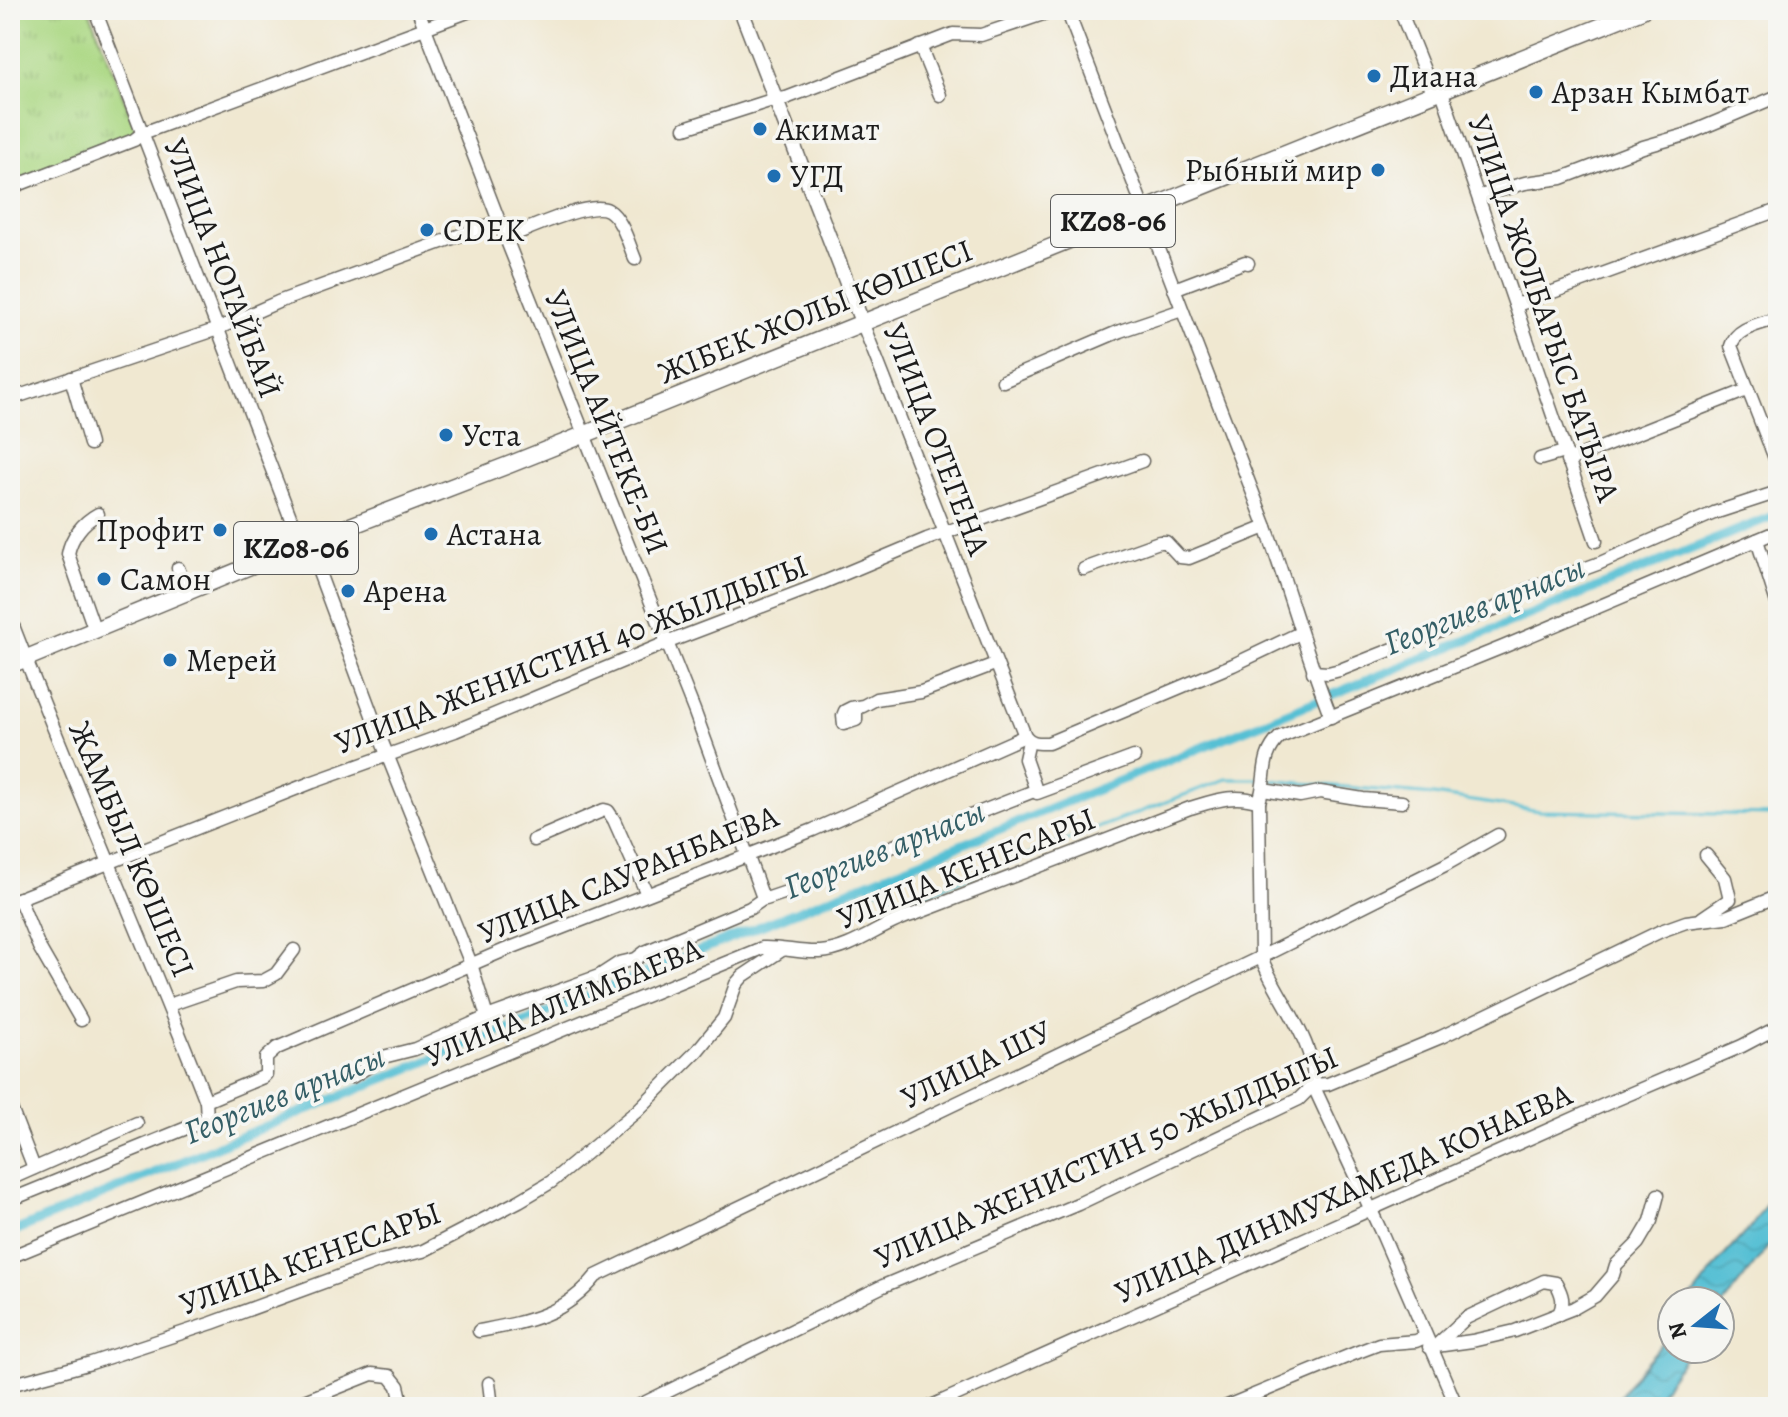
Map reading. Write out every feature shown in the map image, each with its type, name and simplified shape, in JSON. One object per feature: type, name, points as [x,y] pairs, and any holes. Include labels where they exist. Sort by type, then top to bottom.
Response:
[{"type":"highway","name":"ЖІБЕК ЖОЛЫ КӨШЕСІ","points":[[18,662],[305,544],[585,435],[1642,10]]},
{"type":"main road","name":"УЛИЦА ОТЕГЕНА","points":[[741,10],[862,322]]},
{"type":"street","name":"УЛИЦА НОГАЙБАЙ","points":[[95,10],[471,964],[487,1017]]},
{"type":"street","name":"УЛИЦА АЙТЕКЕ-БИ","points":[[418,10],[763,899]]},
{"type":"street","points":[[10,188],[134,140],[143,133],[473,10]]},
{"type":"street","points":[[685,128],[777,100],[953,34],[981,35],[1055,10]]},
{"type":"street","points":[[1067,10],[1266,527],[1291,595],[1314,675],[1331,717]]},
{"type":"street","name":"УЛИЦА ЖОЛБАРЫС БАТЫРА","points":[[1400,10],[1480,196],[1596,541]]},
{"type":"street","points":[[920,46],[940,95]]},
{"type":"street","points":[[1480,196],[1525,183],[1562,178],[1643,147],[1685,135],[1778,96]]},
{"type":"street","points":[[506,238],[588,209],[604,208],[620,224],[635,259]]},
{"type":"street","points":[[1517,305],[1778,210]]},
{"type":"street","points":[[10,399],[218,327],[499,221]]},
{"type":"street","points":[[1174,289],[1248,263]]},
{"type":"street","points":[[1003,381],[1120,331],[1182,310]]},
{"type":"street","points":[[1778,318],[1739,332],[1733,339],[1732,350],[1778,466]]},
{"type":"street","name":"УЛИЦА ОТЕГЕНА","points":[[862,322],[1027,739],[1025,759],[1034,791]]},
{"type":"street","points":[[71,378],[90,444]]},
{"type":"street","points":[[1540,459],[1566,457],[1747,390]]},
{"type":"street","name":"УЛИЦА ЖЕНИСТИН 40 ЖЫЛДЫГЫ","points":[[81,1020],[15,900],[107,862],[455,731],[944,533],[1142,461]]},
{"type":"street","points":[[1314,675],[1340,670],[1494,609],[1513,597],[1714,513],[1778,492]]},
{"type":"street","points":[[95,631],[68,554],[83,524],[98,514]]},
{"type":"street","points":[[1084,569],[1159,542],[1166,542],[1180,557],[1189,558],[1266,527]]},
{"type":"street","points":[[1457,1407],[1313,1085],[1311,1058],[1267,975],[1261,957],[1261,796],[1269,747],[1280,737],[1778,531]]},
{"type":"street","points":[[1757,540],[1778,606]]},
{"type":"street","points":[[178,568],[188,594]]},
{"type":"street","name":"ЖАМБЫЛ КӨШЕСІ","points":[[10,618],[18,662],[169,1005],[206,1101]]},
{"type":"street","name":"УЛИЦА САУРАНБАЕВА","points":[[206,1101],[263,1077],[266,1074],[266,1058],[277,1048],[471,964],[747,853],[813,830],[1027,739],[1048,743],[1233,665],[1300,633]]},
{"type":"street","points":[[856,708],[876,699],[921,692],[995,664]]},
{"type":"street","points":[[886,849],[1034,791],[1042,792],[1134,757]]},
{"type":"street","name":"УЛИЦА КЕНЕСАРЫ","points":[[10,1385],[91,1363],[212,1323],[381,1261],[423,1251],[519,1201],[551,1182],[637,1111],[697,1051],[724,1018],[736,984],[743,976],[782,950],[821,952],[840,947],[897,918],[1190,808],[1233,796],[1300,796],[1320,792],[1402,802]]},
{"type":"street","points":[[534,840],[608,811],[647,894]]},
{"type":"street","name":"УЛИЦА ШУ","points":[[479,1331],[548,1314],[572,1302],[596,1276],[1261,957],[1445,865],[1498,835]]},
{"type":"street","points":[[1702,918],[1730,899],[1725,878],[1706,855]]},
{"type":"street","points":[[352,1077],[383,1057],[415,1049],[487,1017],[599,976],[619,963],[636,959],[645,952],[750,908],[763,899],[810,884]]},
{"type":"street","name":"УЛИЦА ЖЕНИСТИН 50 ЖЫЛДЫГЫ","points":[[636,1407],[883,1286],[1078,1204],[1299,1099],[1313,1085],[1328,1084],[1441,1037],[1661,931],[1702,918],[1714,920],[1726,917],[1778,896]]},
{"type":"street","name":"УЛИЦА АЛИМБАЕВА","points":[[10,1257],[762,948],[782,950]]},
{"type":"street","points":[[169,1005],[236,982],[263,981],[276,974],[294,950]]},
{"type":"street","name":"УЛИЦА ДИНМУХАМЕДА КОНАЕВА","points":[[929,1407],[1742,1046],[1778,1027]]},
{"type":"street","points":[[10,1200],[207,1119],[206,1101]]},
{"type":"street","points":[[10,1106],[34,1168]]},
{"type":"street","points":[[10,1179],[137,1123]]},
{"type":"street","points":[[1427,1342],[1472,1341],[1515,1331],[1584,1303],[1605,1287],[1616,1265],[1638,1243],[1651,1221],[1658,1195]]},
{"type":"street","points":[[1225,1407],[1379,1344],[1439,1343],[1466,1318],[1544,1281],[1556,1283],[1562,1294],[1563,1307],[1559,1314]]},
{"type":"street","points":[[304,1401],[372,1374],[390,1376],[398,1386],[403,1407]]},
{"type":"street","points":[[489,1383],[492,1407]]},
{"type":"green space","points":[[10,10],[89,10],[138,134],[10,183]]},
{"type":"water","points":[[1778,1186],[1778,1234],[1736,1288],[1736,1285],[1701,1285],[1722,1258],[1753,1224]]},
{"type":"water","points":[[1656,1351],[1656,1365],[1679,1365],[1650,1407],[1612,1407]]},
{"type":"waterway","name":"Георгиев арнасы","points":[[10,1233],[247,1134],[1778,514]]},
{"type":"waterway","points":[[864,885],[909,900],[1226,779],[1260,779]]},
{"type":"waterway","points":[[1268,780],[1433,795],[1540,811],[1778,815]]},
{"type":"place","name":"Диана","points":[[1374,76]]},
{"type":"place","name":"Арзан Кымбат","points":[[1536,92]]},
{"type":"place","name":"Акимат","points":[[760,129]]},
{"type":"place","name":"Рыбный мир","points":[[1378,170]]},
{"type":"place","name":"УГД","points":[[774,176]]},
{"type":"place","name":"CDEK","points":[[427,230]]},
{"type":"place","name":"Уста","points":[[446,435]]},
{"type":"place","name":"Профит","points":[[220,530]]},
{"type":"place","name":"Астана","points":[[431,534]]},
{"type":"place","name":"Самон","points":[[104,579]]},
{"type":"place","name":"Арена","points":[[348,591]]},
{"type":"place","name":"Мерей","points":[[170,660]]}]
